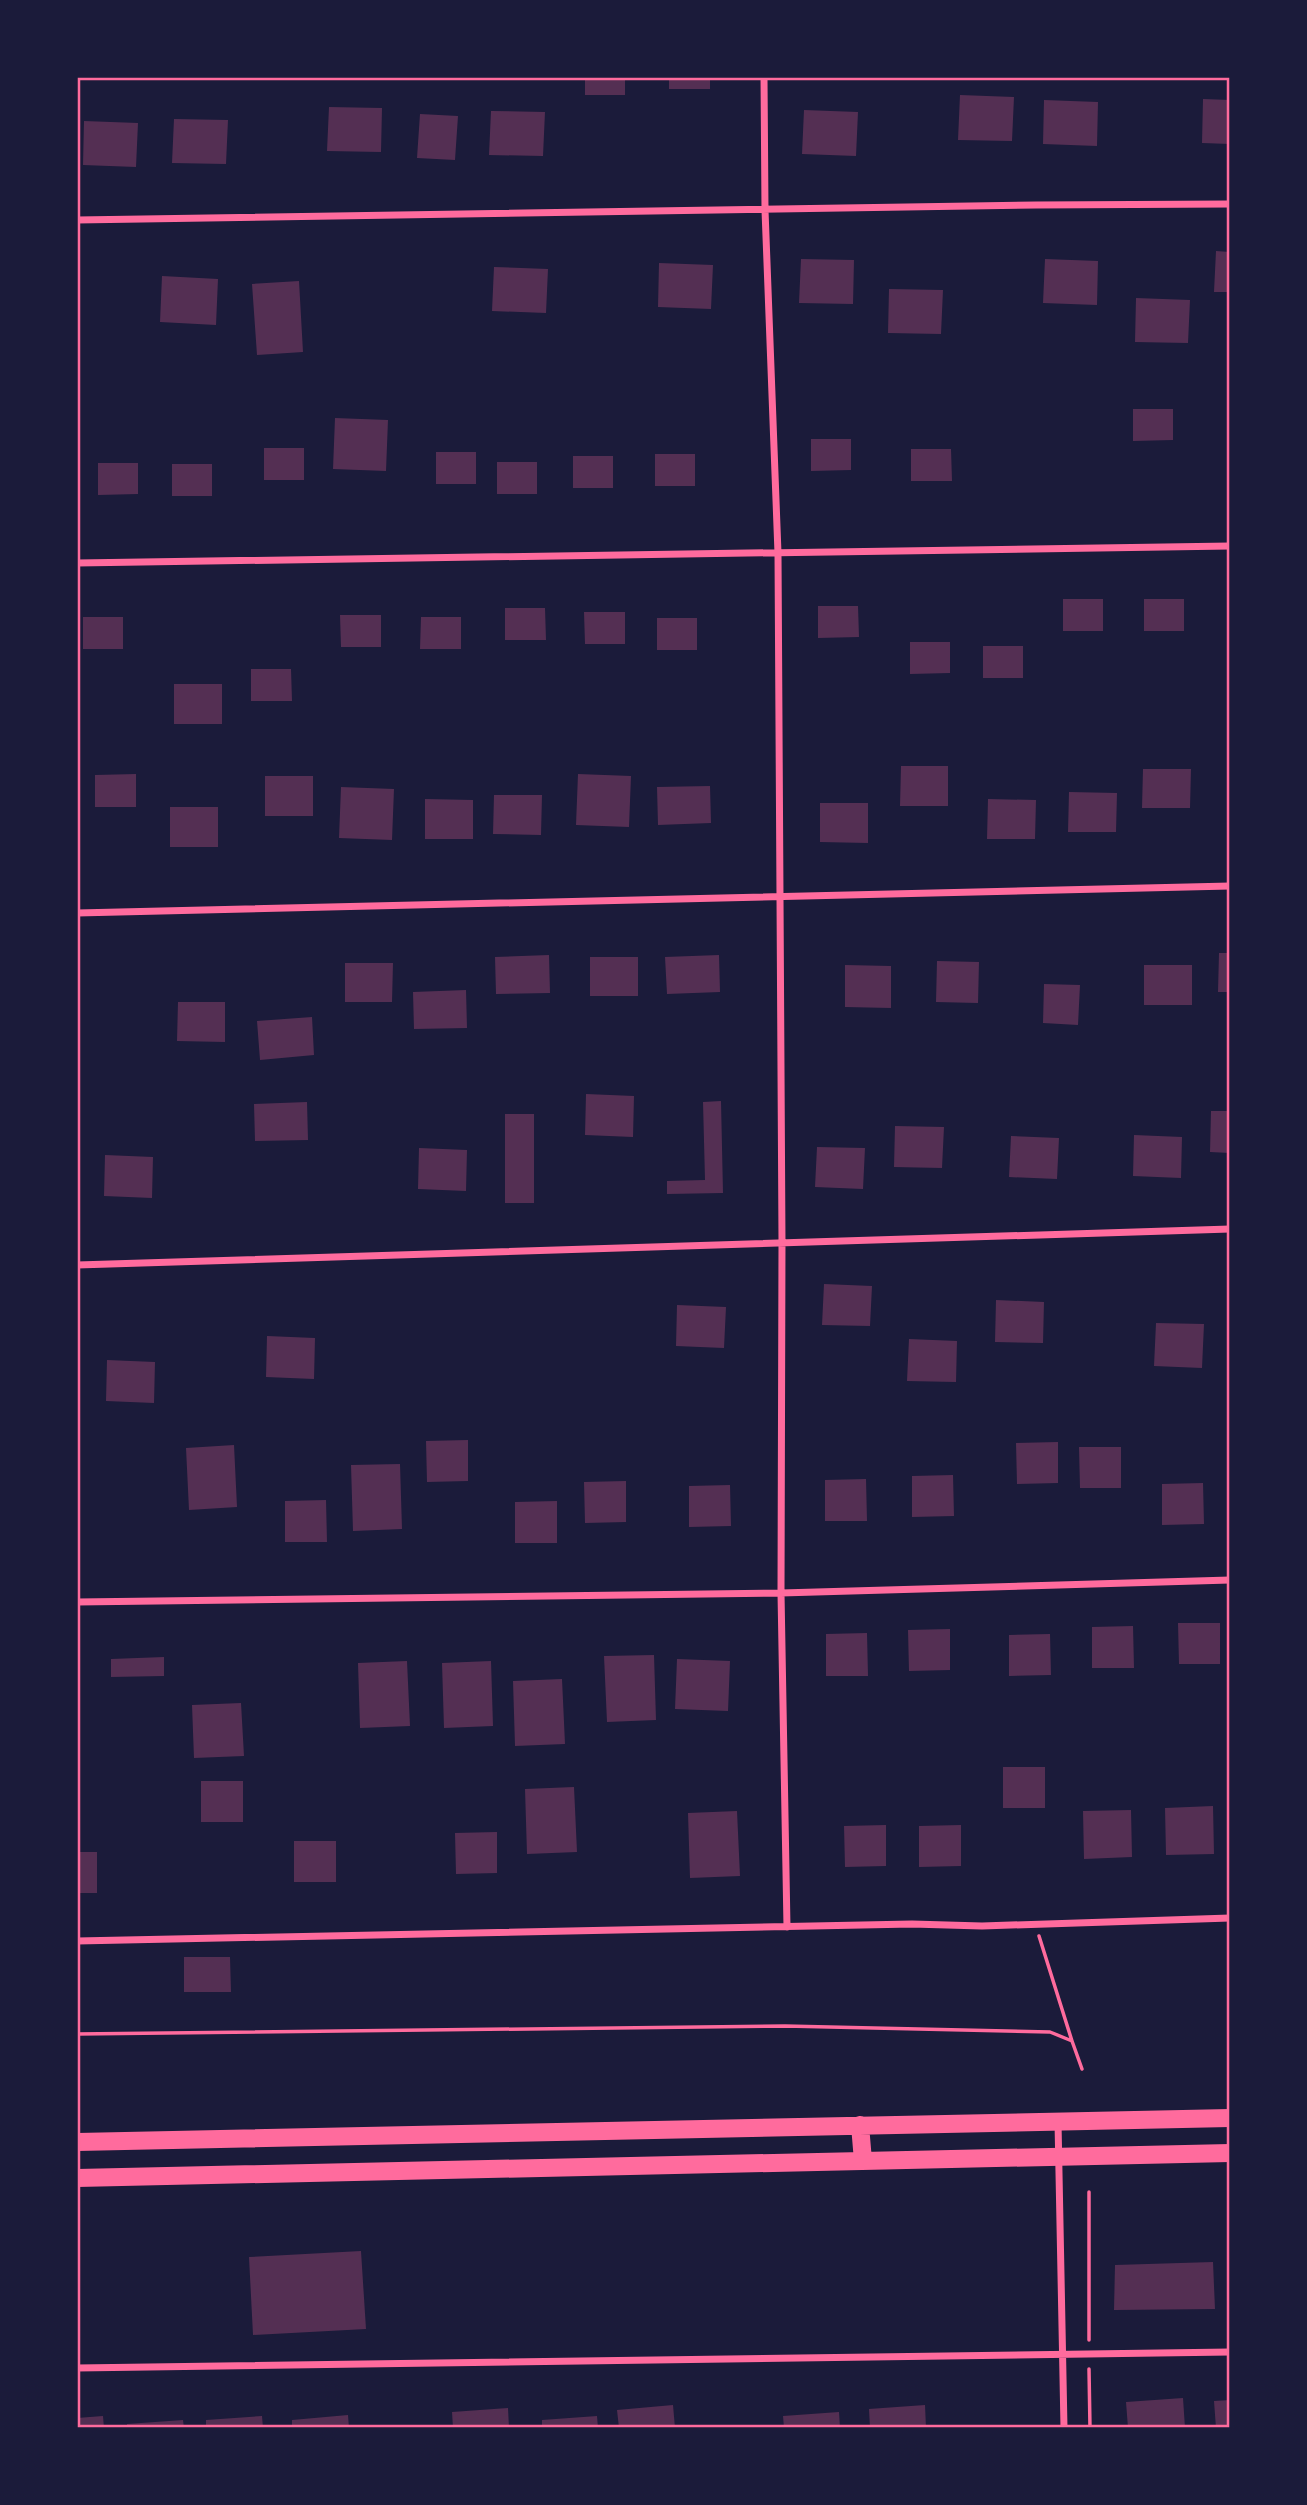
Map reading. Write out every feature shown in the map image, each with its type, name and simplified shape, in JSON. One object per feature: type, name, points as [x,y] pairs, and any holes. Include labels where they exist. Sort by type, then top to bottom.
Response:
[{"type":"main road","points":[[77,2142],[1230,2118]]},
{"type":"main road","points":[[860,2126],[863,2161]]},
{"type":"main road","points":[[77,2178],[1230,2153]]},
{"type":"street","points":[[764,77],[765,209],[778,553],[781,1593],[787,1927]]},
{"type":"street","points":[[77,220],[1230,204]]},
{"type":"street","points":[[77,563],[1230,546]]},
{"type":"street","points":[[77,913],[1230,886]]},
{"type":"street","points":[[77,1265],[1230,1229]]},
{"type":"street","points":[[77,1602],[781,1593],[1230,1580]]},
{"type":"street","points":[[77,1941],[912,1924],[982,1926],[1230,1918]]},
{"type":"street","points":[[1058,2122],[1064,2428]]},
{"type":"street","points":[[77,2368],[1230,2352]]},
{"type":"path","points":[[1035,1924],[1082,2069]]},
{"type":"path","points":[[77,2034],[785,2026],[1050,2032],[1072,2041]]},
{"type":"path","points":[[1089,2192],[1090,2428]]},
{"type":"building","points":[[585,77],[625,77],[625,95],[585,95]]},
{"type":"building","points":[[669,77],[710,77],[710,89],[669,89]]},
{"type":"building","points":[[960,95],[1014,97],[1012,141],[958,140]]},
{"type":"building","points":[[1203,99],[1230,100],[1230,144],[1202,143]]},
{"type":"building","points":[[1044,100],[1098,102],[1097,146],[1043,144]]},
{"type":"building","points":[[329,107],[382,108],[381,152],[327,151]]},
{"type":"building","points":[[804,110],[858,112],[856,156],[802,154]]},
{"type":"building","points":[[491,111],[545,112],[543,156],[489,155]]},
{"type":"building","points":[[420,114],[458,116],[455,160],[417,158]]},
{"type":"building","points":[[174,119],[228,120],[226,164],[172,163]]},
{"type":"building","points":[[84,121],[138,123],[136,167],[83,165]]},
{"type":"building","points":[[1216,251],[1230,252],[1230,292],[1214,292]]},
{"type":"building","points":[[801,259],[854,260],[853,304],[799,303]]},
{"type":"building","points":[[1045,259],[1098,261],[1097,305],[1043,303]]},
{"type":"building","points":[[659,263],[713,265],[711,309],[658,307]]},
{"type":"building","points":[[494,267],[548,269],[546,313],[492,311]]},
{"type":"building","points":[[162,276],[218,279],[216,325],[160,322]]},
{"type":"building","points":[[299,281],[303,352],[257,355],[252,284]]},
{"type":"building","points":[[889,289],[943,290],[941,334],[888,333]]},
{"type":"building","points":[[1136,298],[1190,300],[1188,343],[1135,342]]},
{"type":"building","points":[[1133,409],[1173,409],[1173,440],[1133,441]]},
{"type":"building","points":[[335,418],[388,420],[386,471],[333,469]]},
{"type":"building","points":[[811,439],[851,439],[851,470],[811,471]]},
{"type":"building","points":[[264,448],[304,448],[304,480],[264,480]]},
{"type":"building","points":[[911,449],[951,449],[952,481],[911,481]]},
{"type":"building","points":[[436,452],[476,452],[476,484],[436,484]]},
{"type":"building","points":[[655,454],[695,454],[695,486],[655,486]]},
{"type":"building","points":[[573,456],[613,456],[613,488],[573,488]]},
{"type":"building","points":[[497,462],[537,462],[537,494],[497,494]]},
{"type":"building","points":[[98,463],[138,463],[138,494],[98,495]]},
{"type":"building","points":[[172,464],[212,464],[212,496],[172,496]]},
{"type":"building","points":[[1063,599],[1103,599],[1103,631],[1063,631]]},
{"type":"building","points":[[1144,599],[1184,599],[1184,631],[1144,631]]},
{"type":"building","points":[[818,606],[858,606],[859,637],[818,638]]},
{"type":"building","points":[[505,608],[545,608],[546,640],[505,640]]},
{"type":"building","points":[[584,612],[625,612],[625,644],[585,644]]},
{"type":"building","points":[[340,615],[381,615],[381,647],[341,647]]},
{"type":"building","points":[[83,617],[123,617],[123,649],[83,649]]},
{"type":"building","points":[[421,617],[461,617],[461,649],[420,649]]},
{"type":"building","points":[[657,618],[697,618],[697,650],[657,650]]},
{"type":"building","points":[[910,642],[950,642],[950,673],[910,674]]},
{"type":"building","points":[[983,646],[1023,646],[1023,678],[983,678]]},
{"type":"building","points":[[251,669],[291,669],[292,701],[251,701]]},
{"type":"building","points":[[174,684],[222,684],[222,724],[174,724]]},
{"type":"building","points":[[901,766],[948,766],[948,806],[900,806]]},
{"type":"building","points":[[1143,769],[1191,769],[1190,808],[1142,808]]},
{"type":"building","points":[[136,774],[136,807],[95,807],[95,775]]},
{"type":"building","points":[[578,774],[631,776],[629,827],[576,825]]},
{"type":"building","points":[[265,776],[313,776],[313,816],[265,816]]},
{"type":"building","points":[[710,786],[711,823],[658,825],[657,787]]},
{"type":"building","points":[[341,787],[394,789],[392,840],[339,838]]},
{"type":"building","points":[[1069,792],[1117,793],[1116,832],[1068,832]]},
{"type":"building","points":[[494,795],[542,795],[541,835],[493,834]]},
{"type":"building","points":[[425,799],[473,800],[473,839],[425,839]]},
{"type":"building","points":[[988,799],[1036,800],[1035,839],[987,839]]},
{"type":"building","points":[[820,803],[868,803],[868,843],[820,842]]},
{"type":"building","points":[[170,807],[218,807],[218,847],[170,847]]},
{"type":"building","points":[[1219,953],[1230,953],[1230,992],[1218,992]]},
{"type":"building","points":[[549,955],[550,993],[496,994],[495,957]]},
{"type":"building","points":[[719,955],[720,992],[667,994],[665,957]]},
{"type":"building","points":[[590,957],[638,957],[638,996],[590,996]]},
{"type":"building","points":[[937,961],[979,962],[978,1003],[936,1002]]},
{"type":"building","points":[[345,963],[393,963],[392,1002],[345,1002]]},
{"type":"building","points":[[845,965],[891,966],[891,1008],[845,1007]]},
{"type":"building","points":[[1144,965],[1192,965],[1192,1005],[1144,1005]]},
{"type":"building","points":[[1044,984],[1080,985],[1078,1025],[1043,1023]]},
{"type":"building","points":[[466,990],[467,1028],[414,1029],[413,992]]},
{"type":"building","points":[[178,1002],[225,1002],[225,1042],[177,1041]]},
{"type":"building","points":[[312,1017],[314,1055],[260,1060],[257,1021]]},
{"type":"building","points":[[586,1094],[634,1096],[633,1137],[585,1135]]},
{"type":"building","points":[[721,1101],[723,1193],[667,1194],[667,1181],[705,1180],[703,1102]]},
{"type":"building","points":[[307,1102],[308,1140],[255,1141],[254,1104]]},
{"type":"building","points":[[1211,1111],[1230,1111],[1230,1153],[1210,1152]]},
{"type":"building","points":[[505,1114],[534,1114],[534,1203],[505,1203]]},
{"type":"building","points":[[895,1126],[944,1127],[942,1168],[894,1167]]},
{"type":"building","points":[[1134,1135],[1182,1137],[1181,1178],[1133,1176]]},
{"type":"building","points":[[1011,1136],[1059,1138],[1057,1179],[1009,1177]]},
{"type":"building","points":[[817,1147],[865,1148],[863,1189],[815,1187]]},
{"type":"building","points":[[419,1148],[467,1150],[466,1191],[418,1189]]},
{"type":"building","points":[[105,1155],[153,1157],[152,1198],[104,1196]]},
{"type":"building","points":[[824,1284],[872,1286],[870,1326],[822,1325]]},
{"type":"building","points":[[996,1300],[1044,1302],[1043,1343],[995,1342]]},
{"type":"building","points":[[677,1305],[726,1307],[724,1348],[676,1346]]},
{"type":"building","points":[[1156,1323],[1204,1324],[1202,1368],[1154,1366]]},
{"type":"building","points":[[267,1336],[315,1338],[314,1379],[266,1377]]},
{"type":"building","points":[[909,1339],[957,1341],[956,1382],[907,1381]]},
{"type":"building","points":[[107,1360],[155,1362],[154,1403],[106,1401]]},
{"type":"building","points":[[468,1440],[468,1481],[427,1482],[426,1441]]},
{"type":"building","points":[[1058,1442],[1058,1483],[1017,1484],[1016,1443]]},
{"type":"building","points":[[234,1445],[237,1507],[189,1510],[186,1448]]},
{"type":"building","points":[[1079,1447],[1121,1447],[1121,1488],[1080,1488]]},
{"type":"building","points":[[400,1464],[402,1529],[353,1531],[351,1465]]},
{"type":"building","points":[[953,1475],[954,1516],[912,1517],[912,1476]]},
{"type":"building","points":[[866,1479],[867,1521],[825,1521],[825,1480]]},
{"type":"building","points":[[626,1481],[626,1522],[585,1523],[584,1482]]},
{"type":"building","points":[[1203,1483],[1204,1524],[1162,1525],[1162,1484]]},
{"type":"building","points":[[730,1485],[731,1526],[689,1527],[689,1486]]},
{"type":"building","points":[[326,1500],[327,1542],[285,1542],[285,1501]]},
{"type":"building","points":[[557,1501],[557,1543],[515,1543],[515,1502]]},
{"type":"building","points":[[1178,1623],[1220,1623],[1220,1664],[1179,1664]]},
{"type":"building","points":[[1133,1626],[1134,1668],[1092,1668],[1092,1627]]},
{"type":"building","points":[[950,1629],[950,1670],[909,1671],[908,1630]]},
{"type":"building","points":[[867,1633],[868,1676],[826,1676],[826,1634]]},
{"type":"building","points":[[1050,1634],[1051,1675],[1009,1676],[1009,1635]]},
{"type":"building","points":[[654,1655],[656,1720],[607,1722],[604,1656]]},
{"type":"building","points":[[164,1657],[164,1676],[111,1677],[111,1659]]},
{"type":"building","points":[[677,1659],[730,1661],[728,1711],[675,1709]]},
{"type":"building","points":[[407,1661],[410,1726],[360,1728],[358,1663]]},
{"type":"building","points":[[491,1661],[493,1726],[444,1728],[442,1663]]},
{"type":"building","points":[[562,1679],[565,1744],[515,1746],[513,1681]]},
{"type":"building","points":[[241,1703],[244,1756],[194,1758],[192,1705]]},
{"type":"building","points":[[1003,1767],[1045,1767],[1045,1808],[1003,1808]]},
{"type":"building","points":[[201,1781],[243,1781],[243,1822],[201,1822]]},
{"type":"building","points":[[574,1787],[577,1852],[527,1854],[525,1789]]},
{"type":"building","points":[[1213,1806],[1214,1854],[1166,1855],[1165,1808]]},
{"type":"building","points":[[1131,1810],[1132,1857],[1084,1859],[1083,1811]]},
{"type":"building","points":[[737,1811],[740,1876],[690,1878],[688,1813]]},
{"type":"building","points":[[886,1825],[886,1866],[845,1867],[844,1826]]},
{"type":"building","points":[[961,1825],[961,1866],[919,1867],[919,1826]]},
{"type":"building","points":[[497,1832],[497,1873],[456,1874],[455,1833]]},
{"type":"building","points":[[294,1841],[336,1841],[336,1882],[294,1882]]},
{"type":"building","points":[[77,1852],[97,1852],[97,1893],[77,1893]]},
{"type":"building","points":[[184,1957],[230,1957],[231,1992],[184,1992]]},
{"type":"building","points":[[361,2251],[366,2329],[253,2335],[249,2257]]},
{"type":"building","points":[[1213,2262],[1215,2309],[1114,2310],[1115,2265]]},
{"type":"building","points":[[1183,2398],[1185,2428],[1128,2428],[1126,2402]]},
{"type":"building","points":[[1230,2400],[1230,2428],[1216,2428],[1214,2401]]},
{"type":"building","points":[[673,2405],[675,2428],[619,2428],[617,2410]]},
{"type":"building","points":[[925,2405],[926,2428],[870,2428],[869,2409]]},
{"type":"building","points":[[508,2408],[509,2428],[453,2428],[452,2412]]},
{"type":"building","points":[[839,2412],[840,2428],[784,2428],[783,2416]]},
{"type":"building","points":[[348,2415],[349,2428],[292,2428],[292,2420]]},
{"type":"building","points":[[103,2416],[104,2428],[77,2428],[77,2418]]},
{"type":"building","points":[[262,2416],[263,2428],[206,2428],[206,2420]]},
{"type":"building","points":[[597,2416],[598,2428],[542,2428],[542,2420]]},
{"type":"building","points":[[183,2420],[184,2428],[127,2428],[127,2424]]}]
